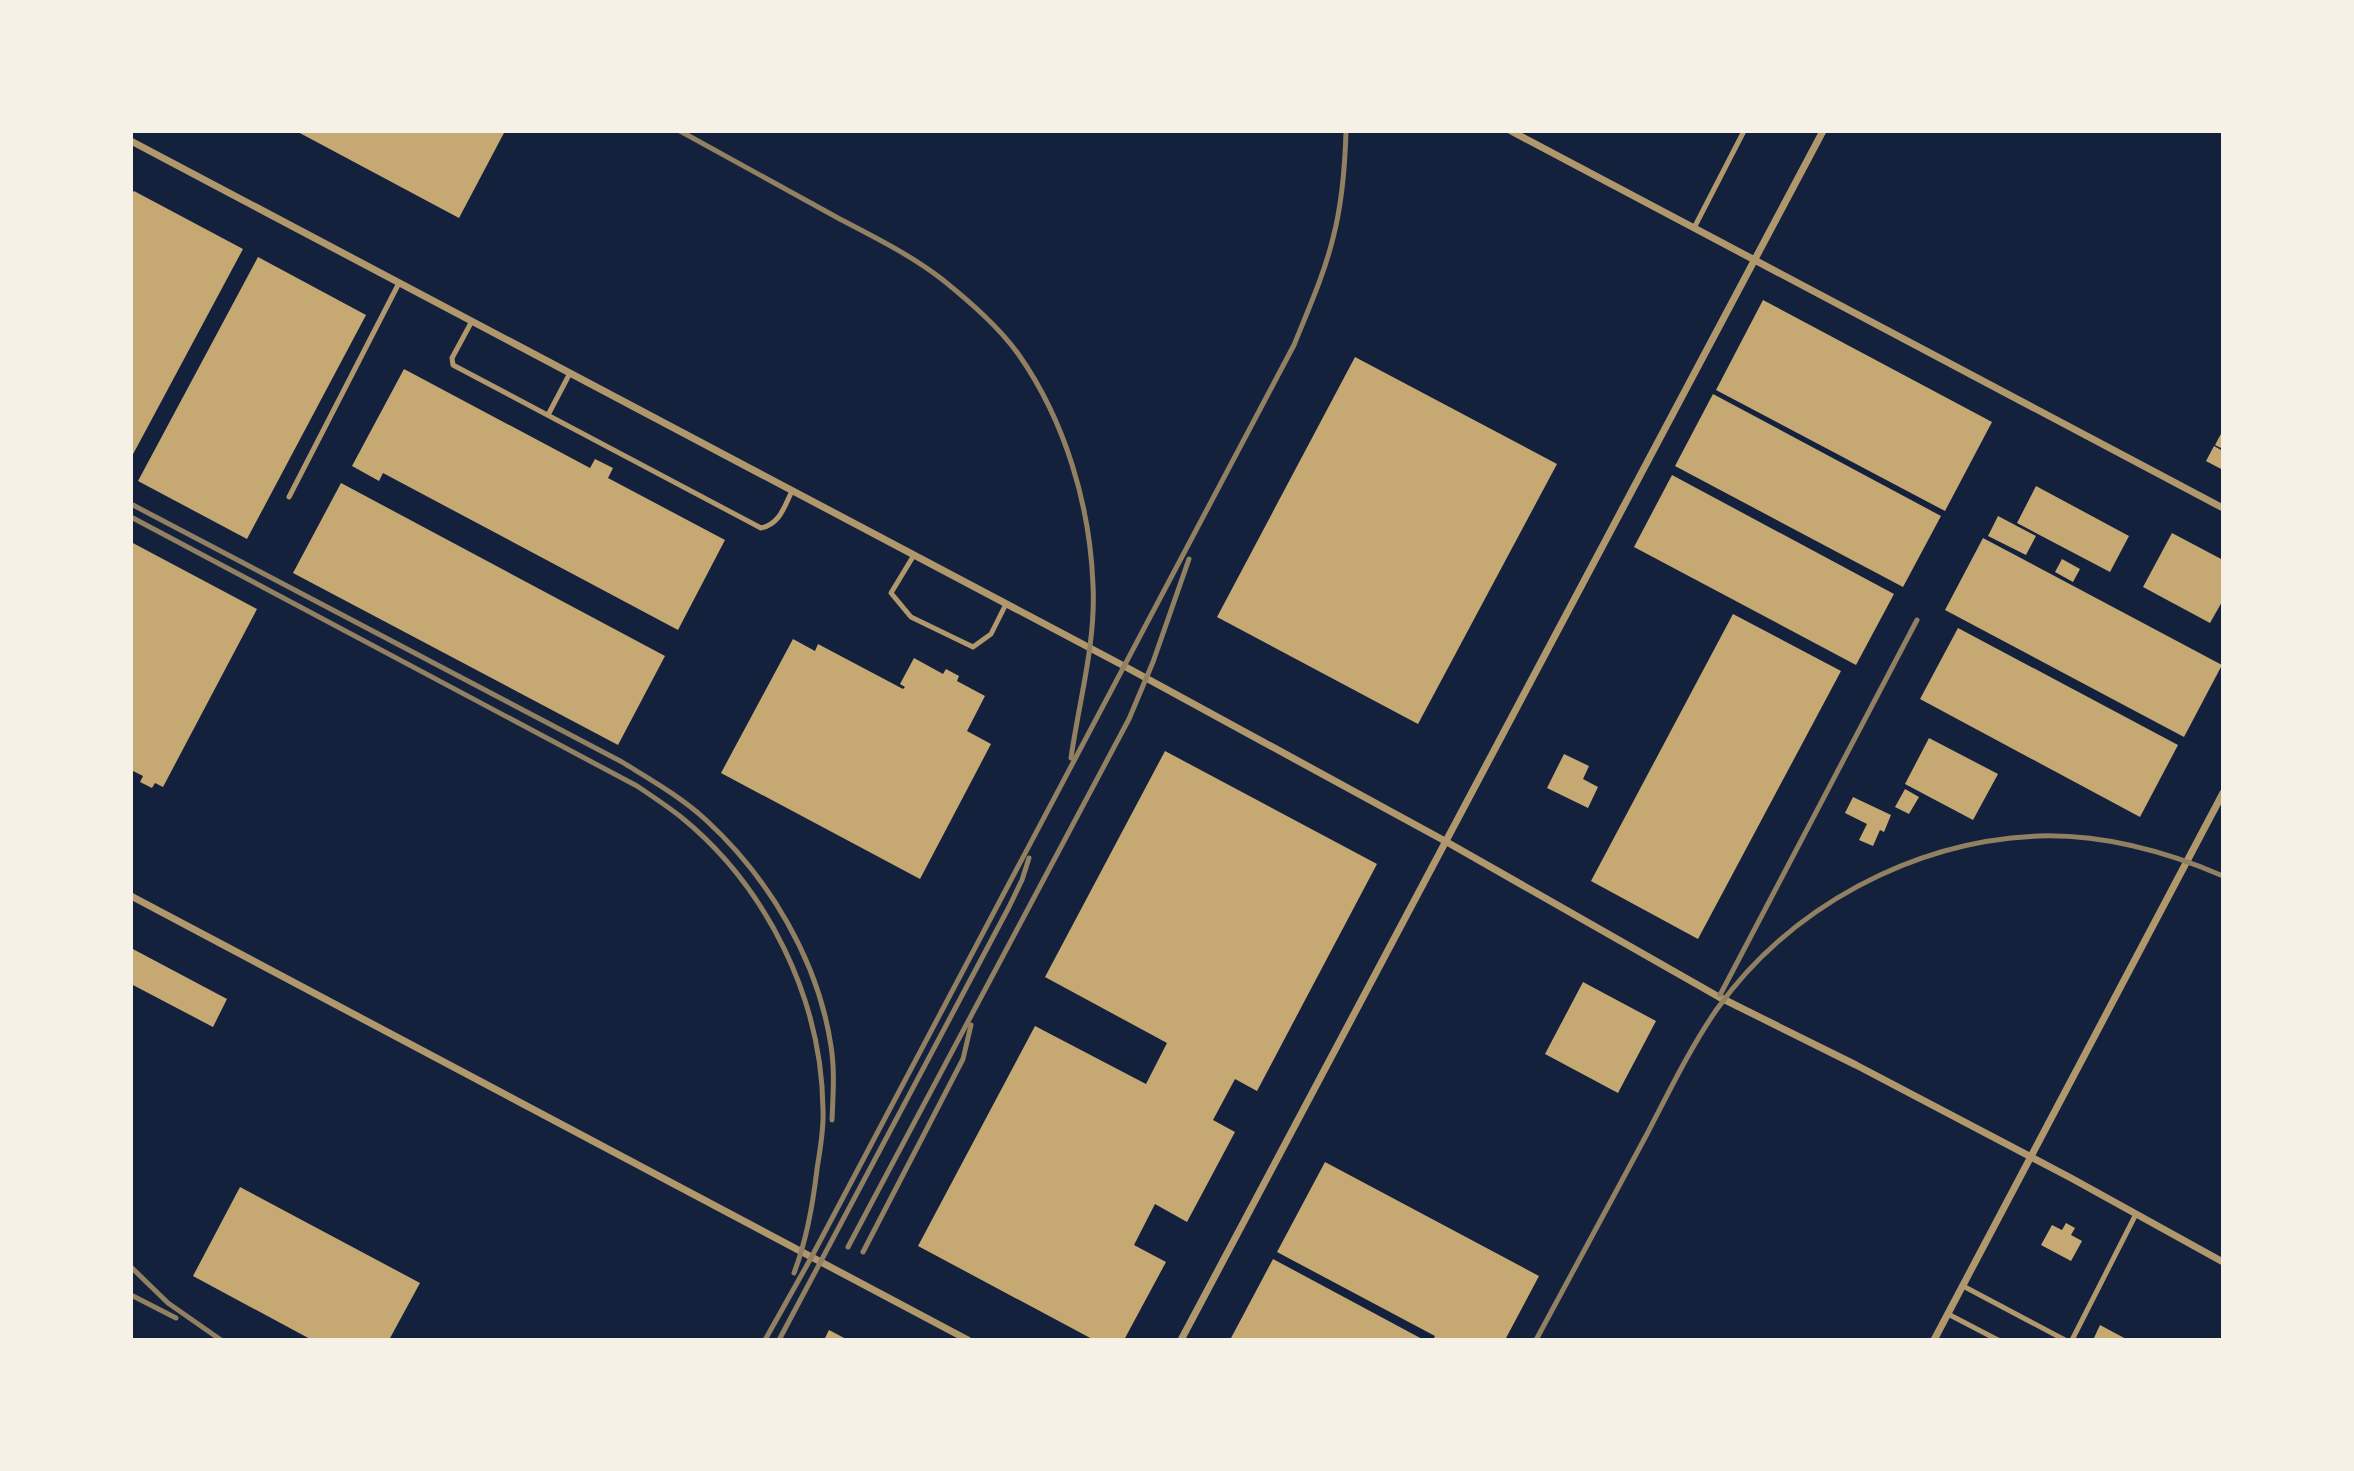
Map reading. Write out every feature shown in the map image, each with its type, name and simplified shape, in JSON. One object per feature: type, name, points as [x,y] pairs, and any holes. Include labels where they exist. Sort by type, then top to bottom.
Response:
[{"type":"street","points":[[1511,131],[2223,508]]},
{"type":"street","points":[[1181,1340],[1823,131]]},
{"type":"street","points":[[131,141],[1006,604],[1444,841],[1719,997],[1856,1065],[2223,1262]]},
{"type":"street","points":[[1934,1340],[2223,793]]},
{"type":"street","points":[[131,896],[968,1340]]},
{"type":"lane","points":[[1694,228],[1744,131]]},
{"type":"lane","points":[[289,497],[399,283]]},
{"type":"lane","points":[[472,321],[452,358],[453,365],[702,497],[761,528],[772,526],[793,491]]},
{"type":"lane","points":[[548,415],[570,373]]},
{"type":"lane","points":[[914,555],[891,593],[911,617],[973,647],[991,634],[1006,604]]},
{"type":"lane","points":[[2072,1340],[2136,1214]]},
{"type":"lane","points":[[1963,1286],[2065,1340]]},
{"type":"lane","points":[[1948,1314],[1998,1340]]},
{"type":"building","points":[[296,131],[505,131],[459,218]]},
{"type":"building","points":[[134,191],[243,249],[131,458],[131,195]]},
{"type":"building","points":[[258,257],[366,315],[247,539],[138,481]]},
{"type":"building","points":[[1763,300],[1992,422],[1945,511],[1716,390]]},
{"type":"building","points":[[1355,357],[1557,464],[1418,724],[1217,617]]},
{"type":"building","points":[[404,369],[590,468],[595,459],[613,468],[608,478],[725,540],[678,630],[383,473],[379,481],[352,466]]},
{"type":"building","points":[[1713,394],[1941,516],[1903,587],[1675,466]]},
{"type":"building","points":[[2223,430],[2223,449],[2215,445]]},
{"type":"building","points":[[2214,446],[2223,451],[2223,470],[2206,461]]},
{"type":"building","points":[[1672,475],[1894,594],[1856,665],[1634,547]]},
{"type":"building","points":[[341,483],[665,656],[618,745],[293,573]]},
{"type":"building","points":[[2036,486],[2129,536],[2110,572],[2017,523]]},
{"type":"building","points":[[1998,516],[2036,536],[2026,555],[1988,536]]},
{"type":"building","points":[[2172,533],[2223,560],[2223,600],[2210,623],[2143,587]]},
{"type":"building","points":[[1983,538],[2222,665],[2184,737],[1945,610]]},
{"type":"building","points":[[131,542],[257,609],[163,787],[155,783],[152,788],[140,782],[143,776],[131,770]]},
{"type":"building","points":[[2062,559],[2080,569],[2073,582],[2055,572]]},
{"type":"building","points":[[1733,614],[1841,671],[1698,939],[1591,881]]},
{"type":"building","points":[[1958,628],[2178,745],[2140,817],[1920,699]]},
{"type":"building","points":[[793,639],[815,651],[818,644],[903,689],[905,687],[900,684],[914,658],[943,674],[946,669],[959,676],[957,681],[985,696],[967,731],[991,744],[920,879],[721,773]]},
{"type":"building","points":[[1929,738],[1998,774],[1973,820],[1905,784]]},
{"type":"building","points":[[1165,751],[1377,864],[1257,1091],[1235,1079],[1213,1120],[1235,1132],[1187,1222],[1155,1204],[1134,1245],[1166,1262],[1124,1340],[1094,1340],[918,1246],[1035,1026],[1146,1084],[1167,1043],[1045,977]]},
{"type":"building","points":[[1564,754],[1589,766],[1583,779],[1598,787],[1588,808],[1547,788]]},
{"type":"building","points":[[1905,789],[1919,797],[1909,814],[1895,807]]},
{"type":"building","points":[[1853,797],[1891,815],[1884,832],[1880,830],[1873,846],[1859,840],[1867,824],[1845,813]]},
{"type":"building","points":[[131,948],[227,999],[213,1027],[131,984]]},
{"type":"building","points":[[1583,982],[1656,1021],[1618,1093],[1545,1054]]},
{"type":"building","points":[[1325,1162],[1539,1276],[1505,1340],[1433,1340],[1435,1336],[1277,1252]]},
{"type":"building","points":[[240,1187],[420,1283],[389,1340],[312,1340],[193,1276]]},
{"type":"building","points":[[2066,1223],[2075,1228],[2071,1235],[2082,1241],[2071,1261],[2041,1245],[2052,1225],[2062,1230]]},
{"type":"building","points":[[1273,1259],[1424,1340],[1230,1340]]},
{"type":"building","points":[[2100,1325],[2128,1340],[2093,1340]]},
{"type":"building","points":[[829,1330],[848,1340],[824,1340]]},
{"type":"railway","points":[[680,131],[918,262],[963,297],[993,325],[1019,355],[1050,408],[1062,436],[1080,494],[1091,555],[1092,628],[1071,758]]},
{"type":"railway","points":[[765,1340],[811,1258],[1294,345],[1333,238],[1339,212],[1346,131]]},
{"type":"railway","points":[[131,504],[622,762],[676,796],[706,820],[729,843],[770,894],[802,952],[815,983],[831,1046],[832,1120]]},
{"type":"railway","points":[[131,517],[637,786],[681,817],[712,845],[763,911],[784,948],[800,987],[820,1068],[823,1125],[809,1221],[794,1273]]},
{"type":"railway","points":[[848,1247],[1129,719],[1153,662],[1189,559]]},
{"type":"railway","points":[[1720,995],[1917,620]]},
{"type":"railway","points":[[1536,1340],[1707,1024],[1747,972],[1780,940],[1818,911],[1858,886],[1901,866],[1945,851],[1991,841],[2038,836],[2109,841],[2156,852],[2223,876]]},
{"type":"railway","points":[[779,1340],[1009,907],[1029,858]]},
{"type":"railway","points":[[863,1252],[963,1059],[971,1025]]},
{"type":"railway","points":[[131,1267],[168,1303],[221,1340]]},
{"type":"railway","points":[[131,1295],[176,1318]]}]
